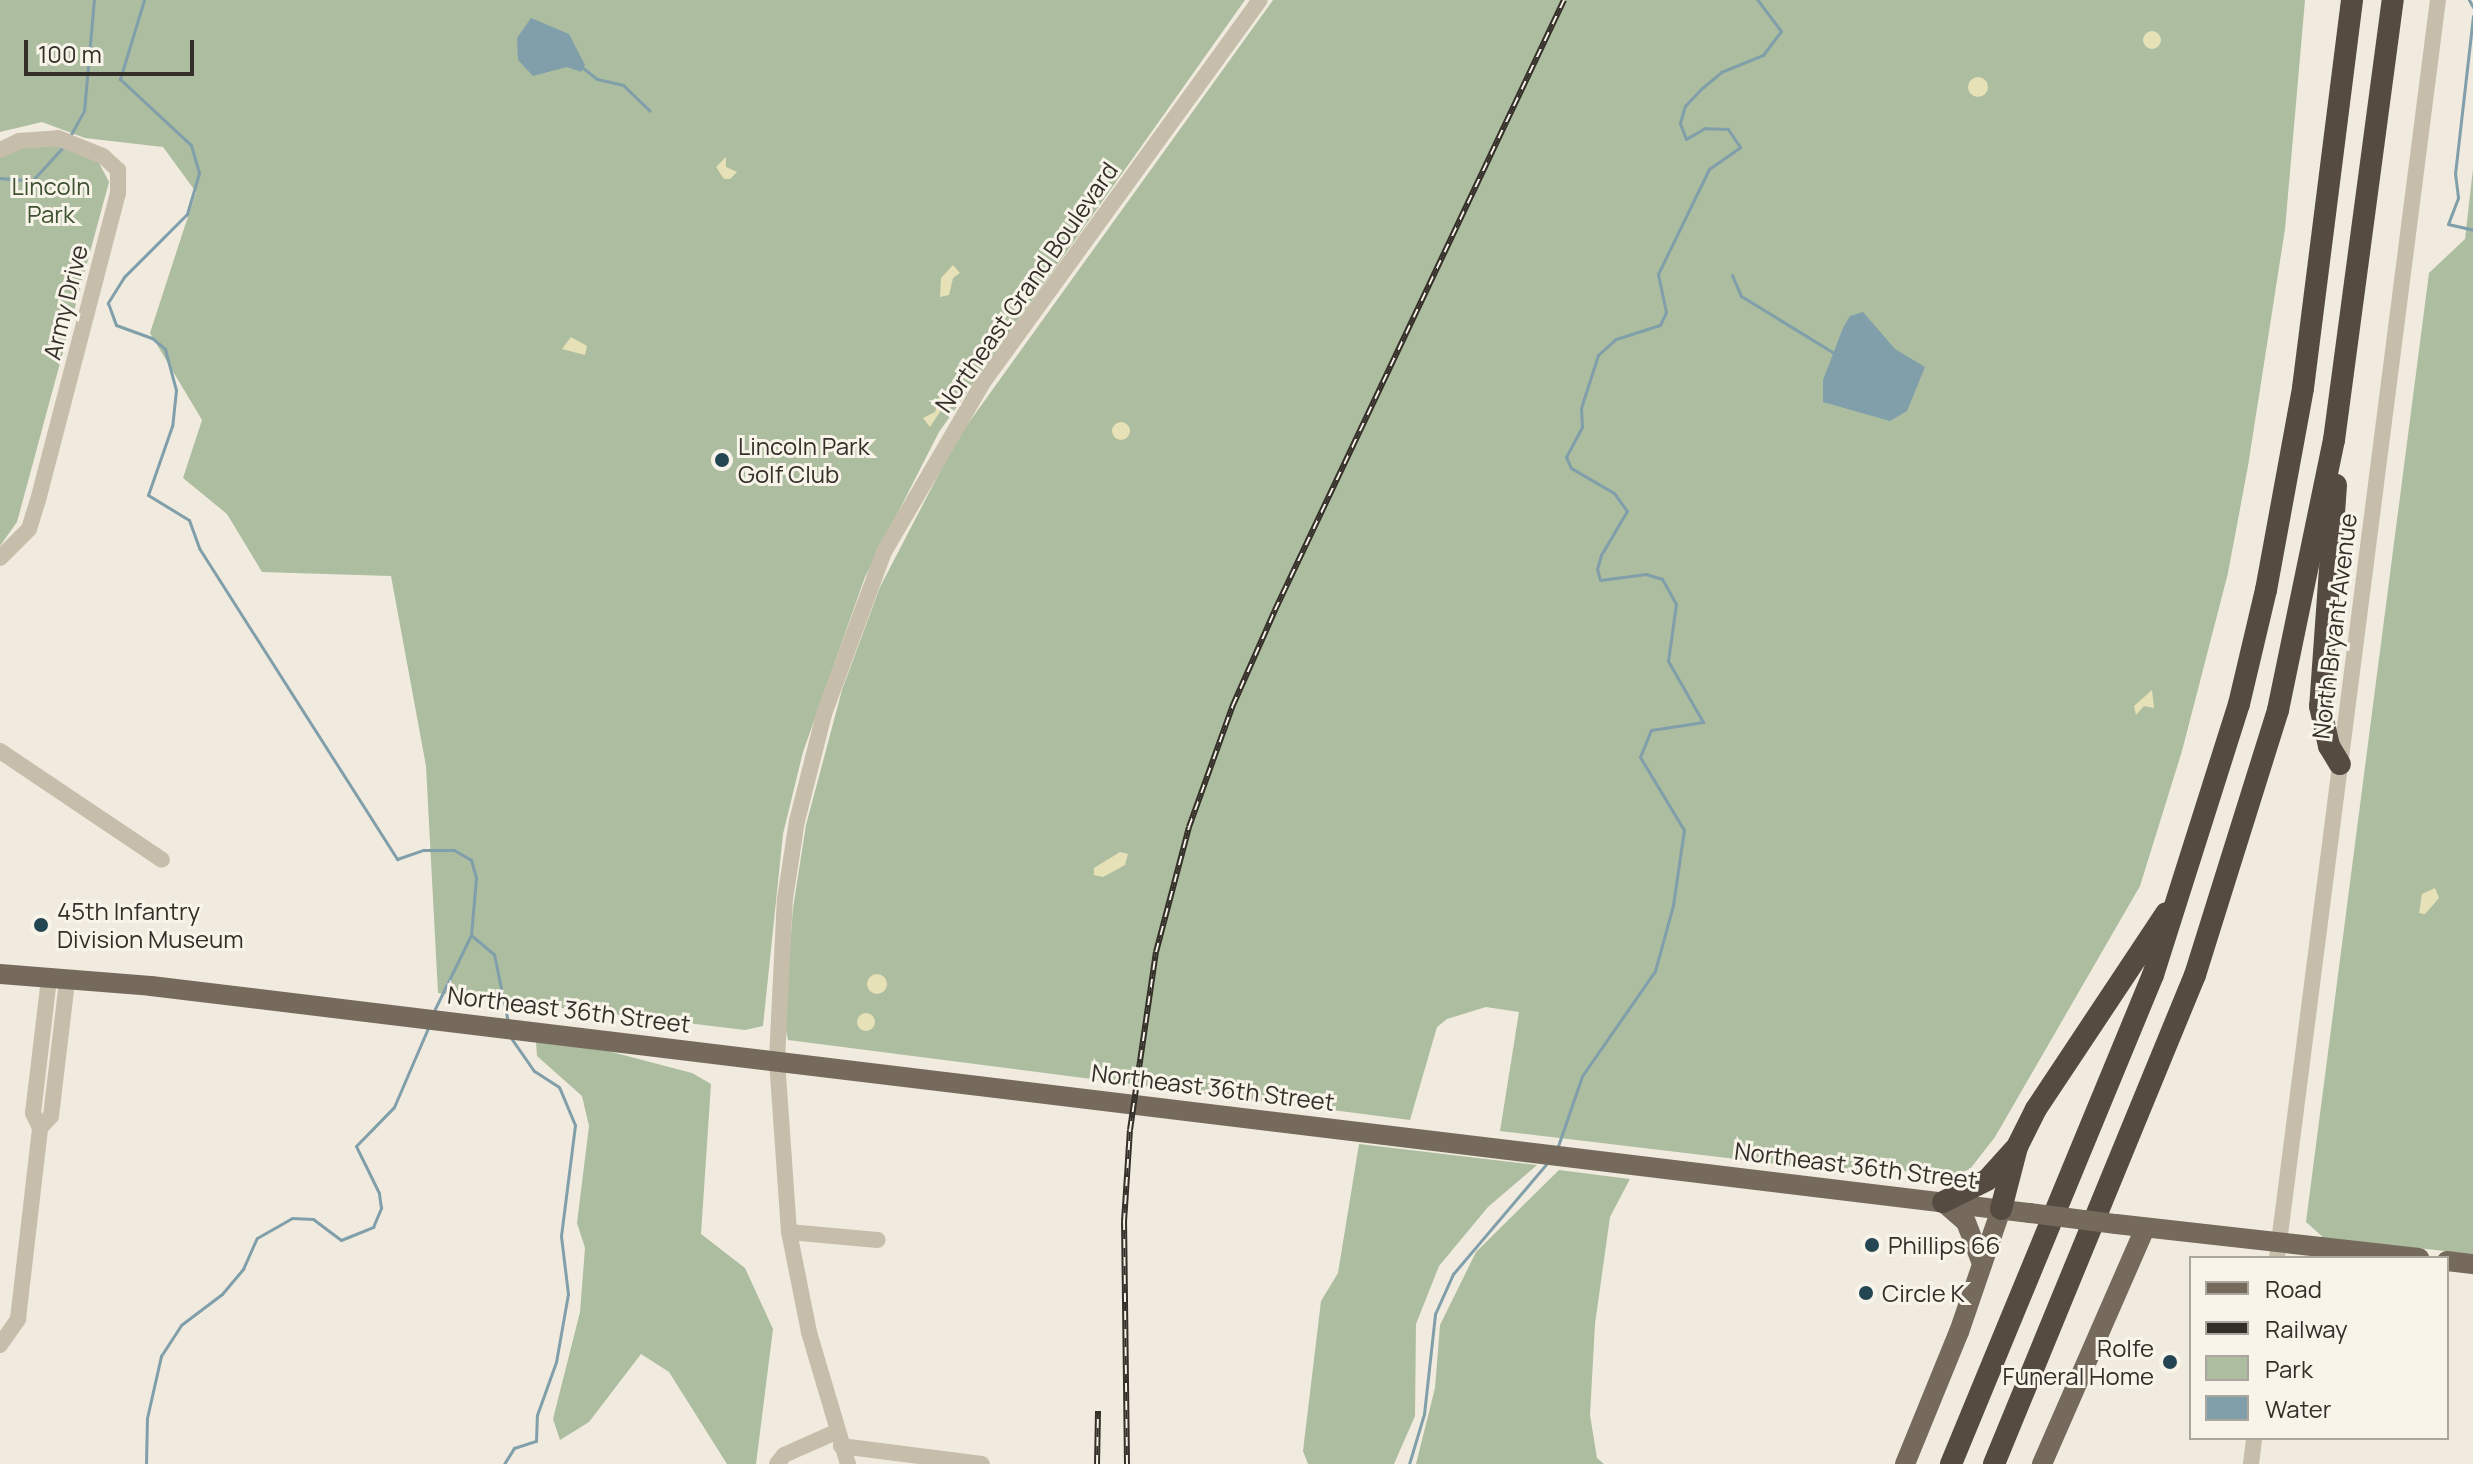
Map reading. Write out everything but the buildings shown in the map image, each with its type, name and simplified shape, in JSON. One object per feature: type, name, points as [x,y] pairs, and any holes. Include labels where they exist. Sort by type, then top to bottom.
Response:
[{"type":"highway","points":[[1951,1464],[2072,1180],[2184,885],[2239,704],[2285,498],[2313,318],[2352,0]]},
{"type":"highway","points":[[1994,1464],[2161,1063],[2223,897],[2290,662],[2334,440],[2393,0]]},
{"type":"highway","points":[[2334,440],[2338,520],[2320,706],[2329,746],[2340,764]]},
{"type":"highway","points":[[1943,1202],[1987,1180],[2017,1147],[2056,1076],[2184,885]]},
{"type":"highway","points":[[2001,1209],[2017,1147]]},
{"type":"main road","name":"Northeast 36th Street","points":[[0,974],[151,986],[777,1060],[2001,1209],[2278,1250],[2326,1247],[2402,1256]]},
{"type":"main road","points":[[1943,1202],[1966,1222],[1982,1264]]},
{"type":"main road","points":[[1905,1464],[2001,1209]]},
{"type":"main road","points":[[2042,1464],[2145,1228]]},
{"type":"main road","points":[[2307,1256],[2326,1247]]},
{"type":"main road","points":[[2449,1261],[2473,1264]]},
{"type":"street","name":"Northeast Grand Boulevard","points":[[848,1464],[839,1439],[789,1232],[777,1060],[776,994],[797,821],[824,714],[884,552],[984,381],[1260,0]]},
{"type":"street","name":"North Bryant Avenue","points":[[2278,1250],[2438,0]]},
{"type":"street","name":"Army Drive","points":[[0,150],[19,141],[58,138],[78,145],[118,170],[118,193],[37,503],[29,529],[0,558]]},
{"type":"street","points":[[0,751],[162,860]]},
{"type":"street","points":[[0,1345],[18,1319],[40,1128],[51,1116],[58,980]]},
{"type":"street","points":[[789,1232],[878,1240]]},
{"type":"street","points":[[777,1464],[784,1455],[839,1439],[982,1464]]},
{"type":"street","points":[[2251,1464],[2254,1440]]},
{"type":"green space","points":[[0,0],[1245,0],[939,432],[865,577],[803,752],[783,834],[763,1026],[745,1030],[438,993],[426,766],[391,576],[262,572],[227,514],[183,478],[202,420],[150,333],[196,192],[163,147],[85,138],[42,122],[0,132]]},
{"type":"green space","points":[[1273,0],[2305,0],[2285,229],[2248,466],[2228,573],[2182,751],[2140,886],[1995,1137],[1970,1169],[1951,1177],[1873,1167],[1871,1175],[1500,1131],[1519,1012],[1486,1007],[1447,1019],[1437,1027],[1410,1120],[788,1040],[784,1021],[793,908],[806,825],[842,690],[880,587],[957,439]]},
{"type":"green space","name":"Lincoln Park","points":[[52,140],[97,159],[109,182],[17,522],[0,546],[0,153]]},
{"type":"green space","points":[[2473,169],[2473,1254],[2324,1238],[2306,1222],[2429,273],[2465,239]]},
{"type":"green space","points":[[536,1042],[608,1051],[692,1073],[711,1084],[701,1234],[745,1268],[773,1329],[756,1464],[727,1464],[669,1372],[641,1354],[589,1422],[560,1440],[553,1419],[580,1312],[585,1248],[577,1223],[589,1126],[582,1096],[537,1056]]},
{"type":"green space","points":[[1359,1144],[1537,1165],[1488,1207],[1439,1266],[1416,1324],[1415,1416],[1394,1464],[1308,1464],[1303,1451],[1321,1301],[1338,1273]]},
{"type":"green space","points":[[1559,1170],[1630,1179],[1610,1217],[1595,1324],[1590,1415],[1597,1458],[1604,1464],[1416,1464],[1435,1388],[1440,1325],[1476,1252]]},
{"type":"sand","points":[[2148,31],[2156,31],[2161,40],[2159,47],[2148,49],[2143,44],[2143,36]]},
{"type":"sand","points":[[1974,77],[1982,77],[1988,87],[1982,97],[1974,97],[1968,91],[1968,83]]},
{"type":"sand","points":[[726,157],[726,167],[737,172],[730,179],[724,179],[716,167]]},
{"type":"sand","points":[[953,265],[960,273],[953,278],[949,295],[940,297],[941,278]]},
{"type":"sand","points":[[571,337],[587,346],[585,355],[562,349]]},
{"type":"sand","points":[[940,394],[947,401],[930,427],[923,418],[935,412]]},
{"type":"sand","points":[[1121,422],[1130,431],[1121,440],[1112,431]]},
{"type":"sand","points":[[2152,690],[2154,708],[2144,706],[2136,715],[2134,706]]},
{"type":"sand","points":[[1120,852],[1128,854],[1125,865],[1103,877],[1094,875],[1094,868]]},
{"type":"sand","points":[[2435,888],[2439,898],[2425,914],[2419,913],[2422,894]]},
{"type":"sand","points":[[877,974],[884,977],[887,984],[884,991],[877,994],[870,991],[867,984],[870,977]]},
{"type":"sand","points":[[866,1013],[875,1022],[866,1031],[857,1022]]},
{"type":"water","points":[[531,18],[569,34],[585,65],[581,72],[567,67],[533,76],[518,60],[517,38]]},
{"type":"water","points":[[1863,312],[1895,349],[1925,367],[1907,411],[1890,421],[1823,402],[1823,380],[1843,328],[1850,316]]},
{"type":"waterway","points":[[70,136],[84,111],[94,0]]},
{"type":"waterway","points":[[144,0],[120,79],[191,145],[199,173],[187,214],[124,277],[108,303],[116,325],[152,338],[165,349],[176,390],[172,426],[148,495],[189,520],[199,548],[397,859],[423,850],[454,850],[471,860],[476,878],[471,935],[433,1013]]},
{"type":"waterway","points":[[1557,1149],[1582,1076],[1655,971],[1673,905],[1684,830],[1640,757],[1651,730],[1703,722],[1668,661],[1676,604],[1662,579],[1646,574],[1600,580],[1597,569],[1601,555],[1627,511],[1614,493],[1571,468],[1566,457],[1582,427],[1581,408],[1598,355],[1616,339],[1660,325],[1666,312],[1658,274],[1709,169],[1740,147],[1728,129],[1705,128],[1686,139],[1680,123],[1685,106],[1701,89],[1721,72],[1763,55],[1781,31],[1758,0]]},
{"type":"waterway","points":[[2469,0],[2473,7]]},
{"type":"waterway","points":[[2473,16],[2455,173],[2458,198],[2448,224],[2473,230]]},
{"type":"waterway","points":[[583,68],[597,79],[623,85],[650,111]]},
{"type":"waterway","points":[[0,178],[32,181],[64,146]]},
{"type":"waterway","points":[[1732,275],[1741,296],[1834,353]]},
{"type":"waterway","points":[[471,935],[494,954],[508,1022]]},
{"type":"waterway","points":[[146,1464],[147,1418],[161,1356],[181,1325],[222,1294],[243,1269],[257,1238],[292,1218],[313,1219],[341,1240],[373,1227],[381,1208],[379,1193],[356,1146],[394,1107],[428,1028]]},
{"type":"waterway","points":[[504,1464],[514,1448],[536,1441],[537,1415],[556,1362],[568,1294],[561,1236],[575,1125],[559,1087],[534,1071],[511,1038]]},
{"type":"waterway","points":[[1409,1464],[1424,1414],[1435,1314],[1453,1274],[1548,1162]]},
{"type":"railway","points":[[1127,1464],[1124,1222],[1130,1130],[1156,952],[1189,827],[1233,705],[1275,610],[1564,0]]},
{"type":"railway","points":[[1097,1464],[1098,1411]]},
{"type":"place","name":"Lincoln Park Golf Club","points":[[722,460]]},
{"type":"place","name":"45th Infantry Division Museum","points":[[41,925]]},
{"type":"place","name":"Phillips 66","points":[[1872,1245]]},
{"type":"place","name":"Circle K","points":[[1866,1293]]},
{"type":"place","name":"Rolfe Funeral Home","points":[[2170,1362]]}]
